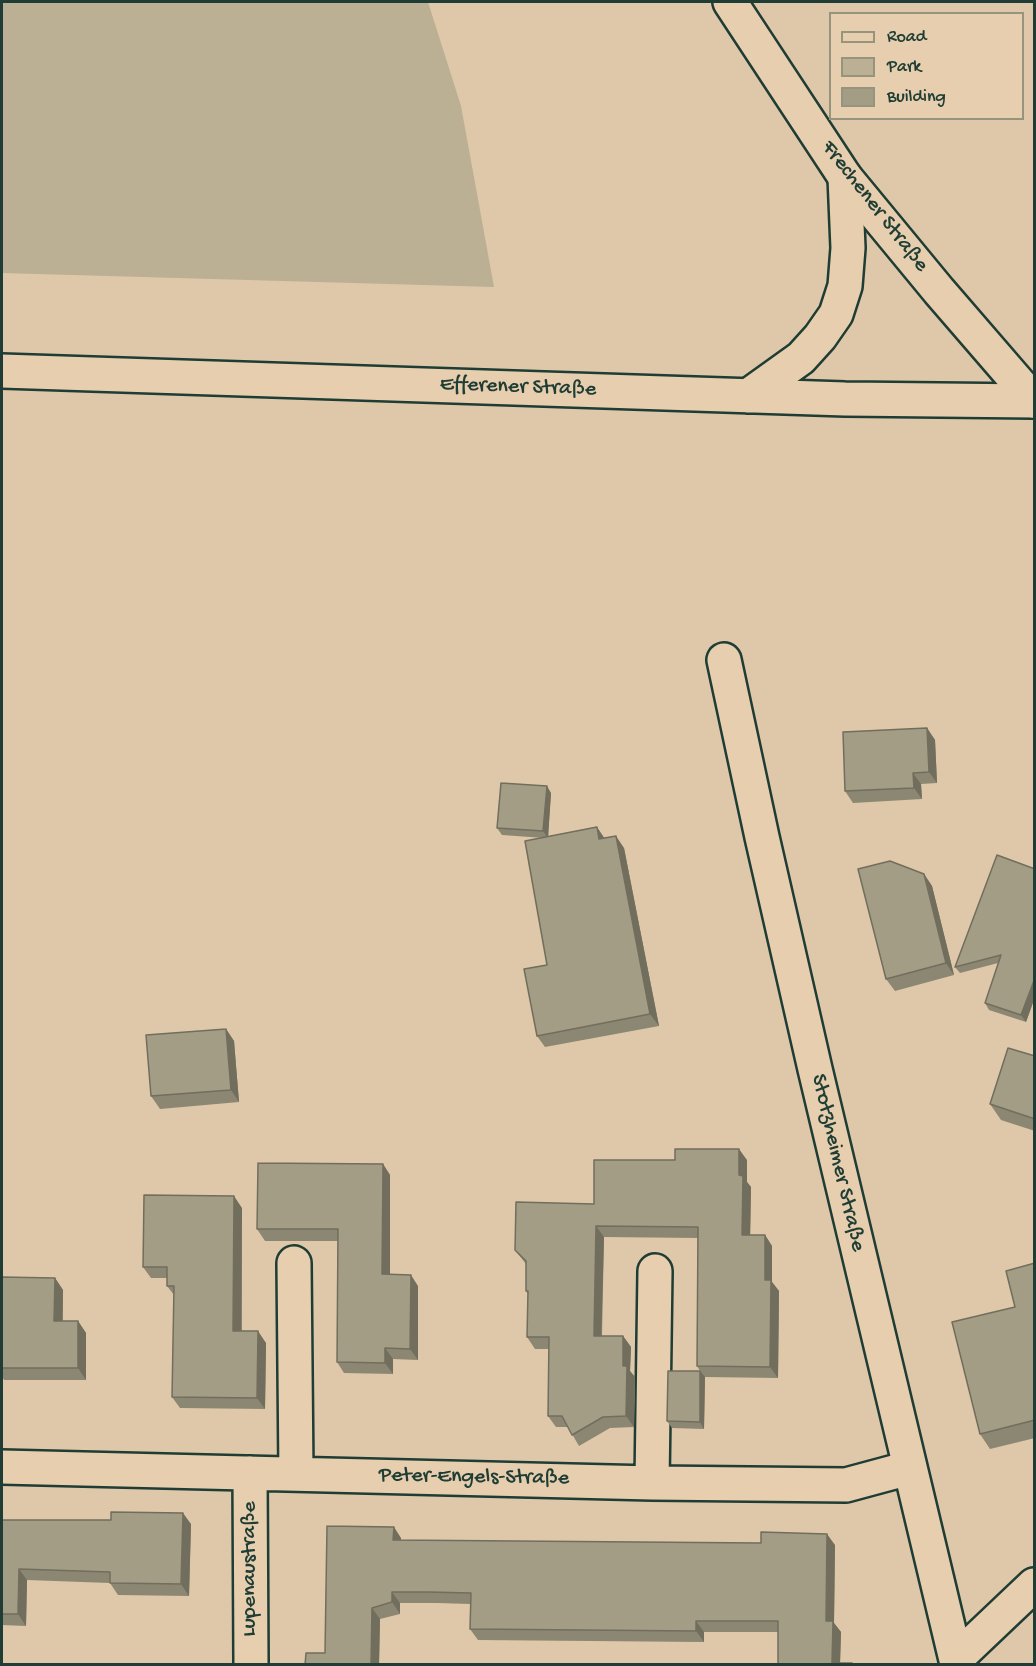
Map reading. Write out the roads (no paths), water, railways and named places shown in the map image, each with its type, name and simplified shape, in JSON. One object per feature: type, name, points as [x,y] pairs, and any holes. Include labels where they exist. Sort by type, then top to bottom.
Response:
[{"type":"street","name":"Frechener Straße","points":[[730,2],[845,177],[939,291],[1035,401]]},
{"type":"street","points":[[748,396],[801,358],[836,314],[845,286],[848,248],[845,177]]},
{"type":"street","name":"Efferener Straße","points":[[2,371],[877,400],[1035,401]]},
{"type":"street","name":"Stotzheimer Straße","points":[[724,660],[812,1058],[957,1662]]},
{"type":"street","points":[[294,1263],[296,1474]]},
{"type":"street","points":[[652,1483],[655,1271]]},
{"type":"street","name":"Peter-Engels-Straße","points":[[2,1467],[652,1483],[846,1485],[909,1468]]},
{"type":"street","name":"Lupenaustraße","points":[[250,1473],[251,1665]]},
{"type":"street","points":[[957,1662],[1035,1585]]}]
